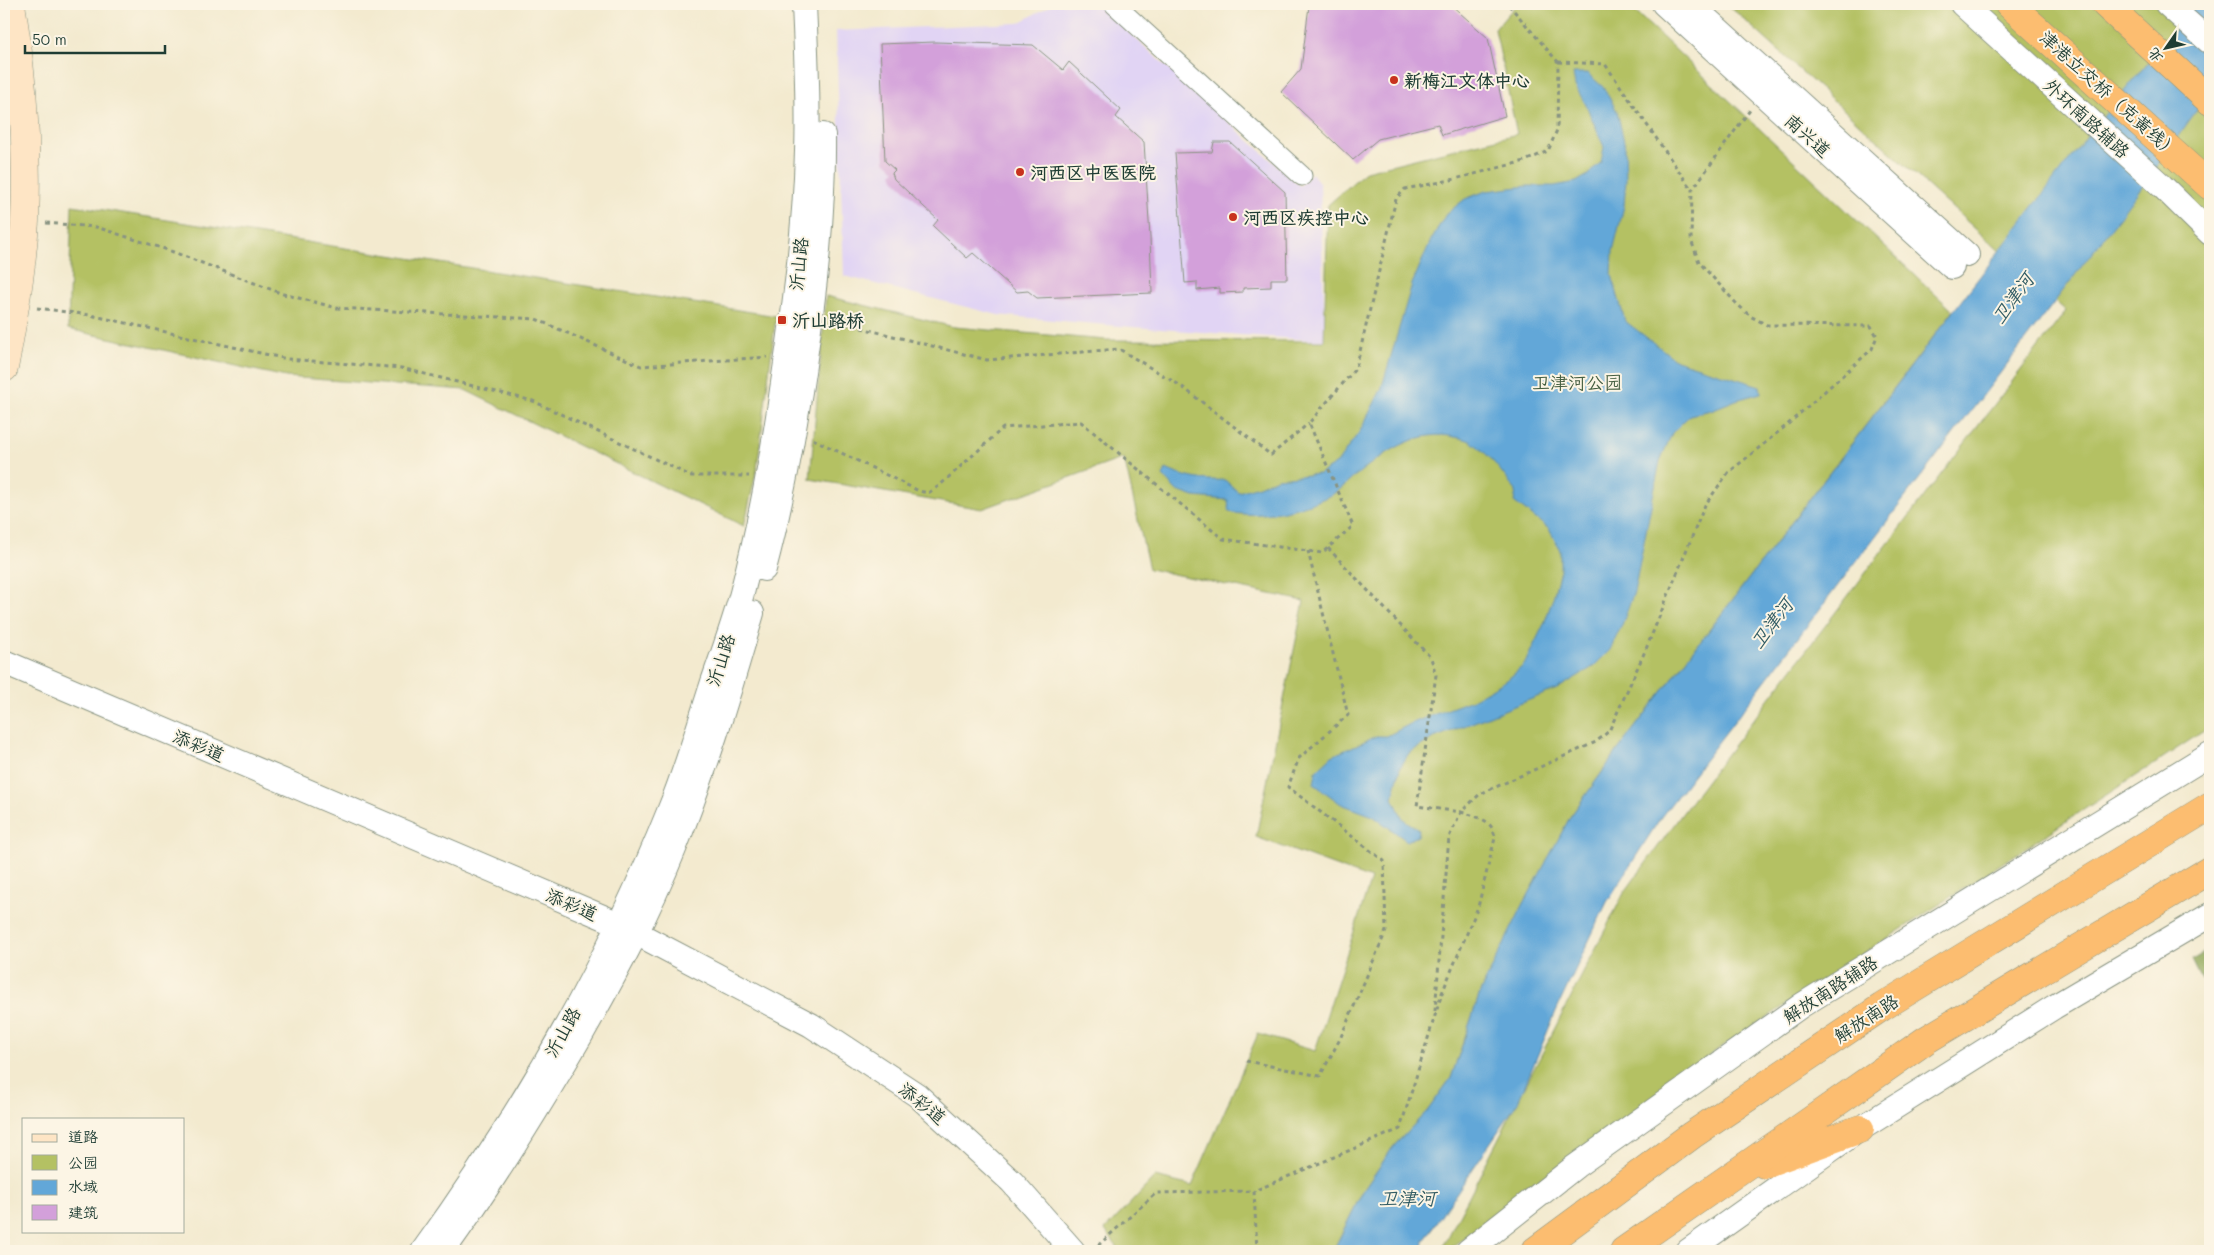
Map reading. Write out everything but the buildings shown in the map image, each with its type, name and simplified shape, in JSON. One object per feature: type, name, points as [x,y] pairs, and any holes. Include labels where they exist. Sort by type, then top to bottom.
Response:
[{"type":"highway","name":"津港立交桥（克黄线）","points":[[2009,4],[2210,186]]},
{"type":"highway","points":[[2105,4],[2210,100]]},
{"type":"highway","name":"解放南路","points":[[1536,1251],[1692,1135],[1882,1007],[2210,806]]},
{"type":"highway","points":[[1624,1251],[1926,1040],[2210,870]]},
{"type":"highway","points":[[1727,1178],[1860,1129]]},
{"type":"main road","points":[[4,368],[15,305],[24,221],[21,63],[11,4]]},
{"type":"street","name":"沂山路","points":[[443,1251],[496,1174],[557,1077],[628,928],[693,743],[741,596],[769,475],[788,355],[806,188],[808,110],[804,4]]},
{"type":"street","name":"沂山路","points":[[422,1251],[455,1207],[535,1081],[572,1015],[628,928],[673,850],[721,720],[773,536],[794,430],[811,316],[820,241],[823,184],[819,4]]},
{"type":"street","points":[[1114,4],[1302,176]]},
{"type":"street","name":"南兴道","points":[[1664,4],[1762,93],[1960,261],[1690,4]]},
{"type":"street","name":"外环南路辅路","points":[[1962,4],[2162,186],[2210,234]]},
{"type":"street","points":[[2171,7],[2210,42]]},
{"type":"street","name":"添彩道","points":[[4,662],[628,928],[811,1025],[917,1095],[1012,1182],[1073,1251]]},
{"type":"street","name":"解放南路辅路","points":[[1468,1251],[1576,1166],[1802,1005],[2210,754]]},
{"type":"street","points":[[1688,1251],[1860,1129],[2054,1007],[2210,915]]},
{"type":"path","points":[[811,316],[987,360],[1119,350],[1181,386],[1271,455],[1309,423],[1356,368],[1396,199],[1405,189],[1451,180],[1525,161],[1548,151],[1557,130],[1558,62],[1508,4]]},
{"type":"path","points":[[1558,62],[1605,64],[1692,190]]},
{"type":"path","points":[[1435,1016],[1449,837],[1461,812],[1480,794],[1596,742],[1609,731],[1646,649],[1705,504],[1728,473],[1787,425],[1872,349],[1878,336],[1871,326],[1767,324],[1750,316],[1717,284],[1699,262],[1691,240],[1692,190],[1762,93]]},
{"type":"path","points":[[24,221],[96,227],[168,250],[282,294],[337,308],[536,319],[641,366],[788,355]]},
{"type":"path","points":[[15,305],[90,315],[287,359],[401,368],[533,401],[691,476],[769,475]]},
{"type":"path","points":[[794,430],[919,491],[928,493],[939,486],[1003,428],[1081,422],[1223,539],[1322,553],[1353,526],[1309,423]]},
{"type":"path","points":[[1092,1251],[1156,1193],[1254,1191],[1400,1130],[1442,992],[1478,907],[1495,838],[1494,829],[1486,820],[1461,812],[1417,806],[1436,675],[1431,658],[1328,548]]},
{"type":"path","points":[[1246,1061],[1320,1076],[1340,1039],[1386,931],[1384,861],[1288,787],[1299,758],[1348,715],[1308,551]]},
{"type":"path","points":[[1254,1191],[1256,1251]]},
{"type":"shaded area","points":[[1053,4],[1097,4],[1300,186],[1312,173],[1320,184],[1325,341],[998,315],[844,276],[836,31],[1019,23]]},
{"type":"green space","name":"卫津河公园","points":[[1517,4],[1627,4],[1953,311],[1626,739],[1570,817],[1481,990],[1451,1078],[1428,1110],[1393,1147],[1363,1191],[1333,1251],[1120,1251],[1105,1230],[1155,1177],[1192,1186],[1258,1034],[1315,1051],[1371,879],[1256,837],[1304,601],[1149,569],[1124,458],[982,509],[810,479],[826,296],[954,327],[1106,340],[1324,341],[1328,205],[1366,171],[1517,134],[1495,29]]},
{"type":"green space","points":[[1727,4],[2210,4],[2210,727],[1717,1050],[1446,1251],[1441,1251],[1624,893],[1698,792],[2066,311]]},
{"type":"green space","points":[[72,205],[776,316],[757,469],[744,526],[465,390],[286,377],[68,329]]},
{"type":"green space","points":[[2210,949],[2210,997],[2192,960]]},
{"type":"water","name":"卫津河","points":[[2196,4],[2210,4],[2210,92],[2124,211],[1661,817],[1607,902],[1557,1009],[1518,1102],[1424,1241],[1423,1251],[1333,1251],[1363,1191],[1393,1147],[1428,1110],[1451,1078],[1481,990],[1522,907],[1570,817],[1626,739],[2088,135]]},
{"type":"water","points":[[1573,73],[1587,73],[1603,87],[1617,111],[1625,146],[1626,180],[1624,206],[1613,251],[1612,275],[1625,321],[1676,360],[1760,386],[1761,393],[1690,415],[1672,433],[1660,461],[1634,592],[1622,625],[1610,650],[1593,667],[1557,689],[1434,738],[1409,753],[1400,768],[1393,798],[1403,819],[1419,830],[1418,836],[1407,841],[1373,816],[1341,804],[1314,784],[1316,771],[1332,756],[1376,736],[1387,736],[1412,723],[1472,700],[1507,680],[1524,665],[1544,624],[1560,570],[1560,550],[1549,529],[1514,502],[1516,491],[1483,451],[1468,440],[1442,435],[1418,438],[1407,442],[1375,461],[1334,493],[1318,501],[1293,509],[1267,514],[1229,512],[1228,500],[1194,497],[1177,491],[1163,476],[1166,469],[1194,478],[1225,480],[1238,492],[1277,478],[1319,474],[1337,463],[1360,431],[1381,390],[1412,284],[1431,240],[1446,214],[1465,199],[1486,191],[1527,186],[1554,186],[1576,182],[1588,175],[1601,162],[1604,147],[1586,105],[1575,86]]},
{"type":"place","name":"新梅江文体中心","points":[[1394,80]]},
{"type":"place","name":"河西区中医医院","points":[[1020,172]]},
{"type":"place","name":"河西区疾控中心","points":[[1233,217]]},
{"type":"place","name":"沂山路桥","points":[[782,320]]}]
